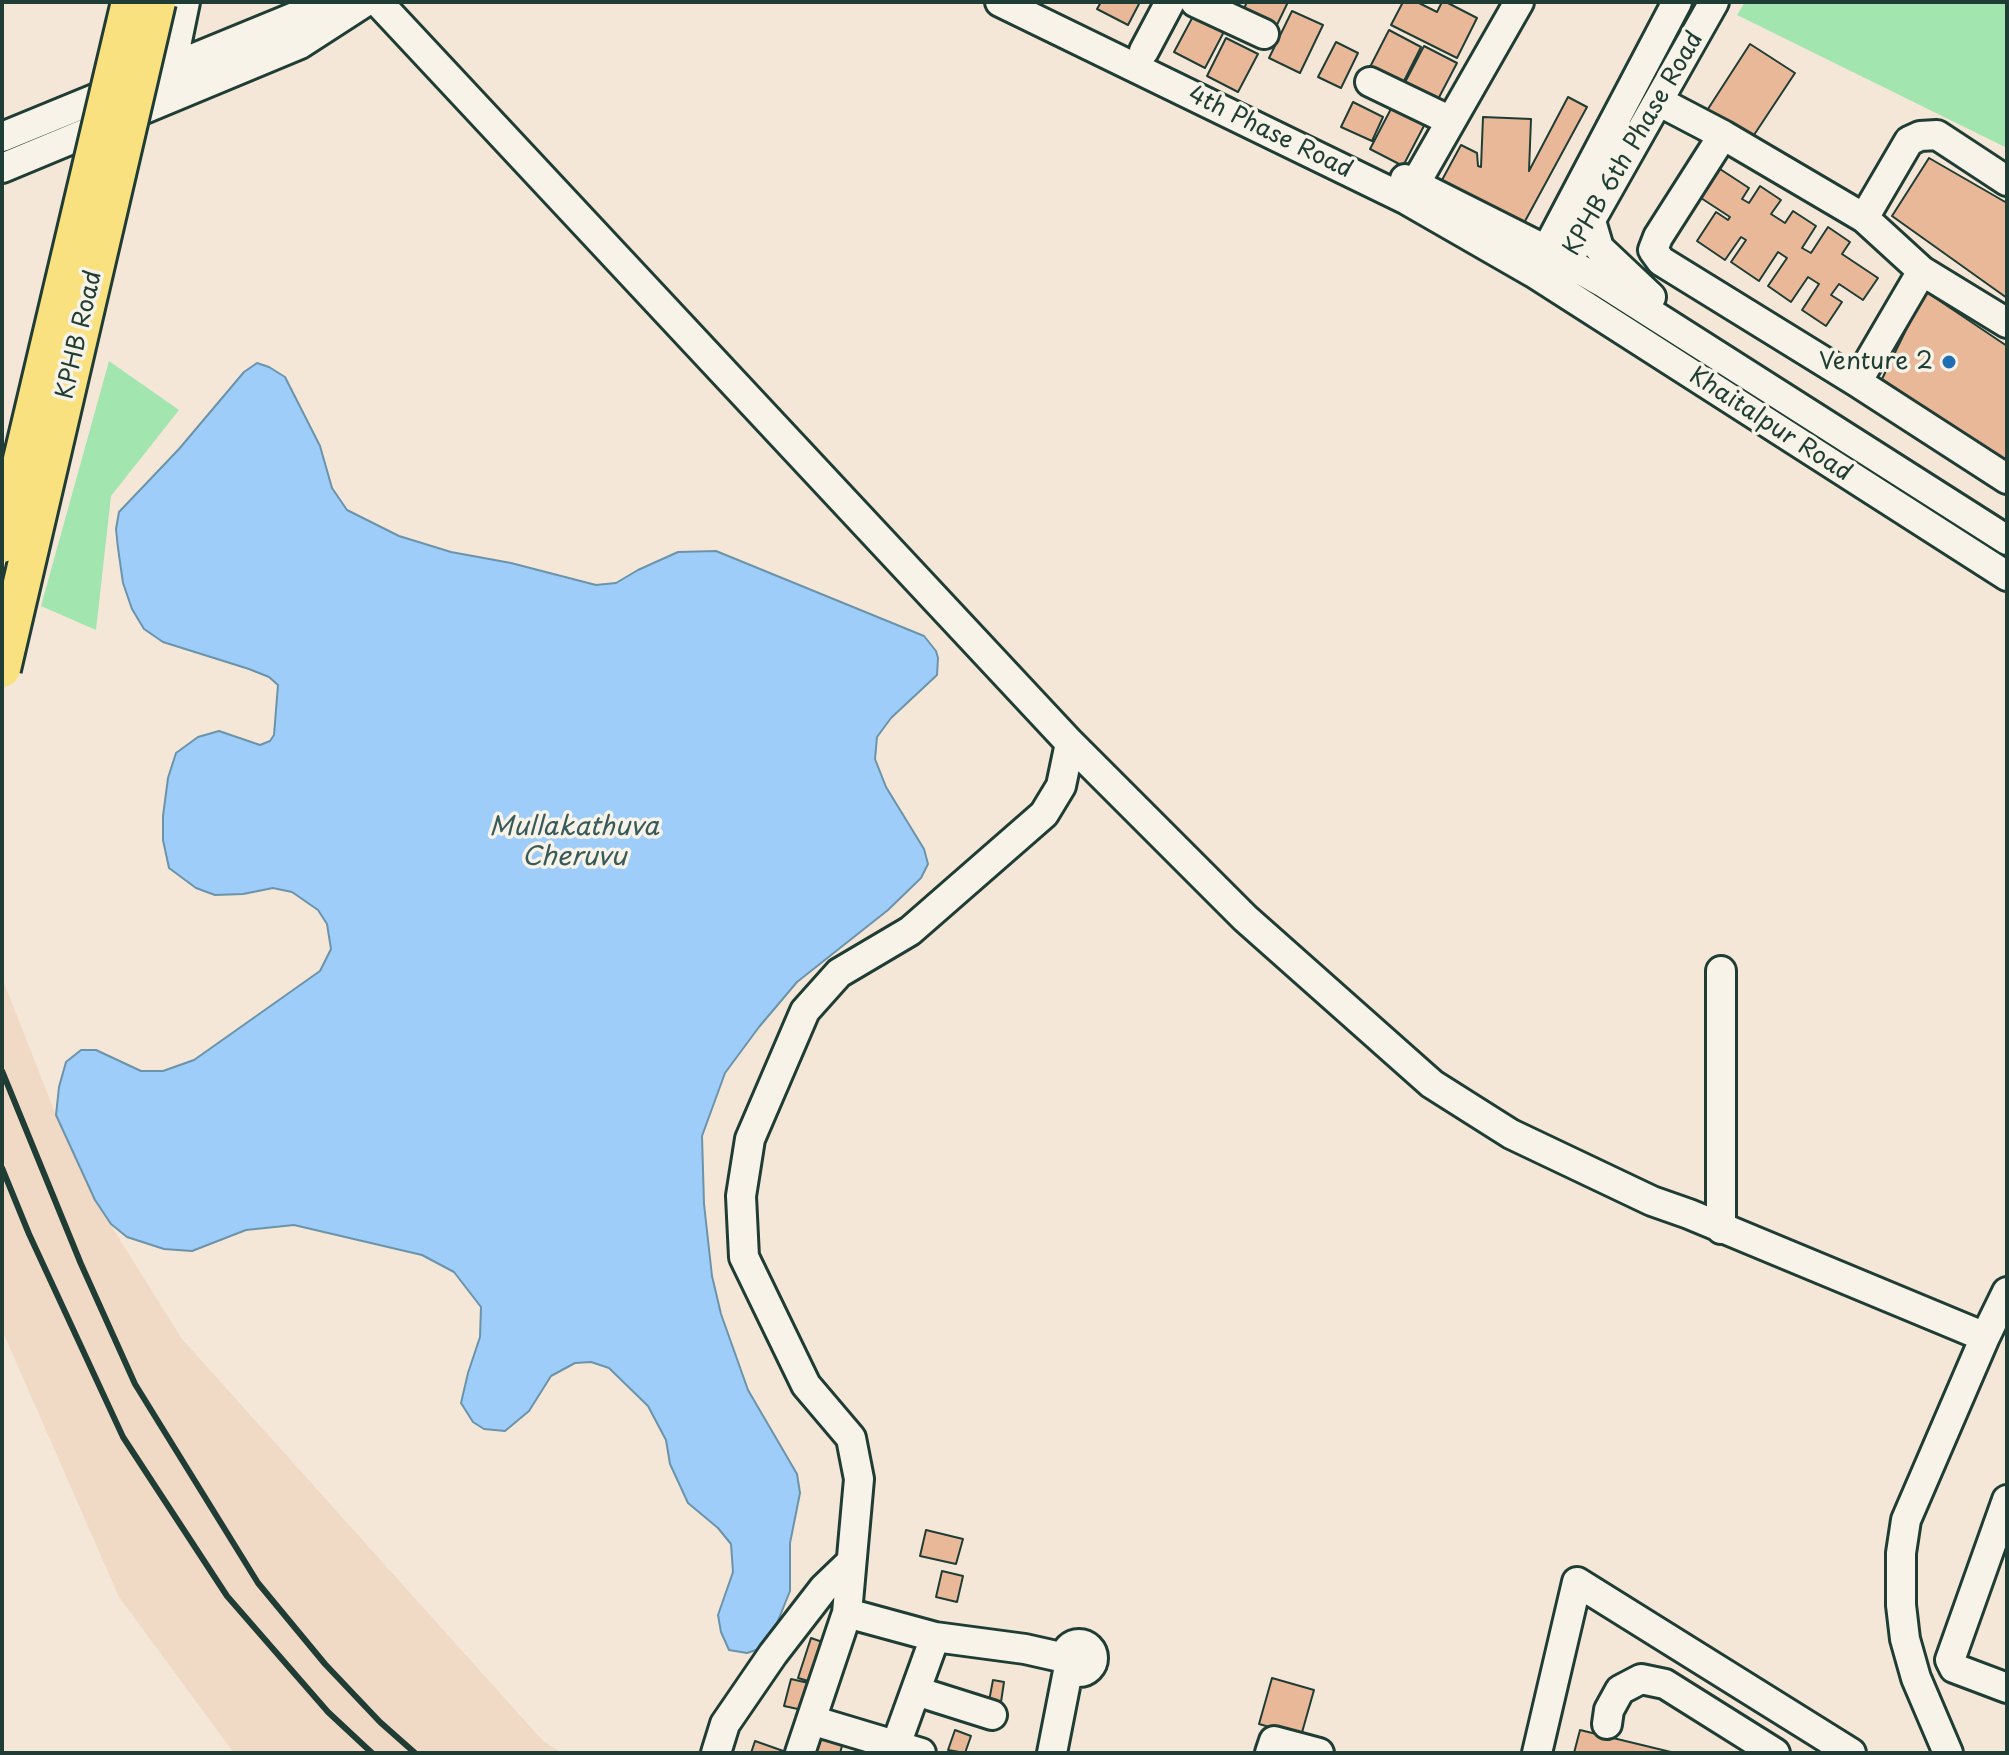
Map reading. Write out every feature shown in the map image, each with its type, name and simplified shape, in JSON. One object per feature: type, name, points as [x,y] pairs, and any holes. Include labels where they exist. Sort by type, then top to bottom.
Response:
[{"type":"main road","name":"KPHB Road","points":[[2,544],[130,2]]},
{"type":"main road","name":"KPHB Road","points":[[2,669],[157,2]]},
{"type":"street","points":[[166,100],[185,2]]},
{"type":"street","points":[[2,137],[331,2]]},
{"type":"street","points":[[2,168],[300,44],[365,2]]},
{"type":"street","points":[[378,2],[1070,743],[1245,918],[1432,1084],[1511,1134],[1652,1201],[1985,1337]]},
{"type":"street","name":"4th Phase Road","points":[[1000,2],[1550,268]]},
{"type":"street","name":"4th Phase Road","points":[[1046,2],[1415,184],[1550,268]]},
{"type":"street","points":[[1144,51],[1170,2]]},
{"type":"street","points":[[1195,2],[1264,34]]},
{"type":"street","points":[[1415,184],[1519,2]]},
{"type":"street","name":"KPHB 6th Phase Road","points":[[1550,268],[1677,2]]},
{"type":"street","name":"KPHB 6th Phase Road","points":[[1550,268],[1591,221],[1714,2]]},
{"type":"street","points":[[1370,82],[1451,121]]},
{"type":"street","points":[[1660,102],[1723,135],[1864,218],[1922,271],[2007,323]]},
{"type":"street","points":[[1723,135],[1658,237],[1653,250],[1661,261],[2007,479]]},
{"type":"street","points":[[1864,218],[1909,141],[1920,136],[1937,135],[2007,181]]},
{"type":"street","points":[[1591,221],[1599,248],[1658,303],[1676,329]]},
{"type":"street","name":"Khaitalpur Road","points":[[1550,268],[1676,329],[2007,540]]},
{"type":"street","name":"Khaitalpur Road","points":[[1550,268],[2007,576]]},
{"type":"street","points":[[1857,382],[1922,271]]},
{"type":"street","points":[[800,1753],[847,1613],[859,1479],[851,1438],[806,1385],[744,1257],[741,1196],[750,1139],[805,1011],[839,973],[910,931],[1044,814],[1061,786],[1070,743]]},
{"type":"street","points":[[1721,971],[1721,1229]]},
{"type":"street","points":[[1948,1753],[1916,1678],[1905,1639],[1901,1605],[1901,1553],[1906,1520],[2007,1292]]},
{"type":"street","points":[[2007,1500],[1950,1660],[1954,1668],[2007,1688]]},
{"type":"street","points":[[716,1753],[725,1724],[773,1654],[824,1588],[849,1564]]},
{"type":"street","points":[[1537,1753],[1577,1582],[1851,1753]]},
{"type":"street","points":[[847,1613],[935,1637],[1025,1649],[1073,1665]]},
{"type":"street","points":[[811,1720],[903,1751],[916,1691],[935,1637]]},
{"type":"street","points":[[1052,1753],[1073,1665]]},
{"type":"street","points":[[1071,1753],[1073,1665]]},
{"type":"street","points":[[1607,1724],[1609,1710],[1620,1690],[1641,1679],[1665,1684],[1775,1753]]},
{"type":"street","points":[[916,1691],[992,1715]]},
{"type":"street","points":[[1270,1753],[1274,1741],[1319,1753]]},
{"type":"shaded area","points":[[2,978],[56,1115],[95,1200],[182,1339],[543,1741],[562,1753],[234,1753],[119,1597],[2,1330]]},
{"type":"green space","points":[[1745,2],[2007,2],[2007,148],[1737,15]]},
{"type":"green space","points":[[109,361],[179,410],[111,496],[96,630],[41,606]]},
{"type":"water","name":"Mullakathuva Cheruvu","points":[[257,363],[285,377],[320,446],[332,488],[347,510],[399,536],[451,552],[511,563],[596,585],[616,583],[678,552],[716,551],[924,636],[936,651],[937,675],[891,718],[877,737],[875,759],[886,787],[924,849],[928,864],[921,878],[888,910],[797,982],[759,1027],[725,1073],[702,1136],[704,1204],[712,1276],[721,1314],[748,1390],[797,1474],[800,1493],[790,1543],[790,1591],[771,1638],[762,1648],[747,1653],[729,1650],[718,1615],[733,1572],[731,1544],[718,1528],[688,1503],[670,1464],[666,1440],[648,1406],[609,1368],[591,1362],[575,1363],[551,1376],[529,1411],[505,1431],[484,1429],[473,1422],[461,1403],[480,1337],[481,1307],[454,1272],[422,1255],[294,1225],[246,1230],[192,1251],[164,1249],[127,1237],[111,1224],[95,1200],[56,1115],[66,1062],[81,1050],[96,1050],[141,1071],[163,1071],[194,1060],[320,971],[331,949],[327,924],[318,910],[292,892],[273,888],[215,895],[196,888],[169,868],[163,840],[163,816],[168,778],[176,753],[198,737],[219,731],[260,745],[270,741],[274,735],[278,685],[269,677],[249,669],[163,642],[144,629],[132,609],[123,583],[118,548],[116,529],[119,512],[179,449],[244,372]]},
{"type":"building","points":[[1101,2],[1140,2],[1128,25],[1097,9]]},
{"type":"building","points":[[1247,2],[1288,2],[1274,31],[1241,15]]},
{"type":"building","points":[[1403,2],[1417,2],[1437,12],[1442,2],[1446,2],[1477,18],[1457,58],[1391,25]]},
{"type":"building","points":[[1198,7],[1228,24],[1205,68],[1174,52]]},
{"type":"building","points":[[1292,11],[1323,25],[1300,73],[1269,58]]},
{"type":"building","points":[[1389,30],[1421,47],[1402,85],[1369,69]]},
{"type":"building","points":[[1226,38],[1258,54],[1238,92],[1207,76]]},
{"type":"building","points":[[1336,42],[1358,53],[1341,88],[1318,77]]},
{"type":"building","points":[[1750,44],[1795,73],[1750,141],[1706,112]]},
{"type":"building","points":[[1424,46],[1457,63],[1435,105],[1402,88]]},
{"type":"building","points":[[1568,97],[1587,107],[1524,223],[1442,180],[1461,145],[1477,153],[1478,166],[1481,167],[1483,117],[1531,119],[1529,171]]},
{"type":"building","points":[[1353,102],[1383,117],[1372,141],[1341,127]]},
{"type":"building","points":[[1393,105],[1426,122],[1403,166],[1370,149]]},
{"type":"building","points":[[1929,158],[2007,203],[2007,298],[1892,216]]},
{"type":"building","points":[[1720,169],[1749,188],[1742,199],[1749,203],[1760,186],[1781,200],[1771,214],[1785,223],[1793,211],[1816,226],[1802,248],[1811,253],[1828,227],[1850,242],[1842,254],[1878,278],[1863,300],[1839,284],[1831,295],[1842,302],[1826,326],[1802,310],[1819,284],[1808,277],[1791,302],[1768,286],[1787,258],[1778,252],[1759,281],[1731,262],[1746,240],[1741,237],[1725,260],[1697,241],[1716,212],[1728,220],[1730,217],[1701,198]]},
{"type":"building","name":"Venture 2","points":[[1925,291],[2007,346],[2007,463],[1882,379]]},
{"type":"building","points":[[926,1530],[963,1539],[956,1564],[920,1556]]},
{"type":"building","points":[[942,1571],[963,1576],[957,1602],[936,1597]]},
{"type":"building","points":[[811,1638],[828,1644],[815,1683],[798,1678]]},
{"type":"building","points":[[1272,1678],[1314,1690],[1301,1736],[1259,1724]]},
{"type":"building","points":[[791,1679],[813,1684],[807,1711],[784,1706]]},
{"type":"building","points":[[993,1680],[1004,1682],[1001,1702],[989,1701]]},
{"type":"building","points":[[816,1730],[844,1739],[840,1753],[810,1750]]},
{"type":"building","points":[[955,1730],[971,1736],[965,1753],[948,1750]]},
{"type":"building","points":[[1580,1730],[1675,1753],[1574,1753]]},
{"type":"building","points":[[755,1741],[789,1753],[751,1753]]},
{"type":"railway","points":[[2,1071],[81,1264],[135,1384],[258,1583],[325,1664],[380,1722],[415,1753]]},
{"type":"railway","points":[[2,1168],[29,1234],[123,1437],[227,1596],[328,1712],[372,1753]]},
{"type":"place","name":"Venture 2","points":[[1949,362]]}]
